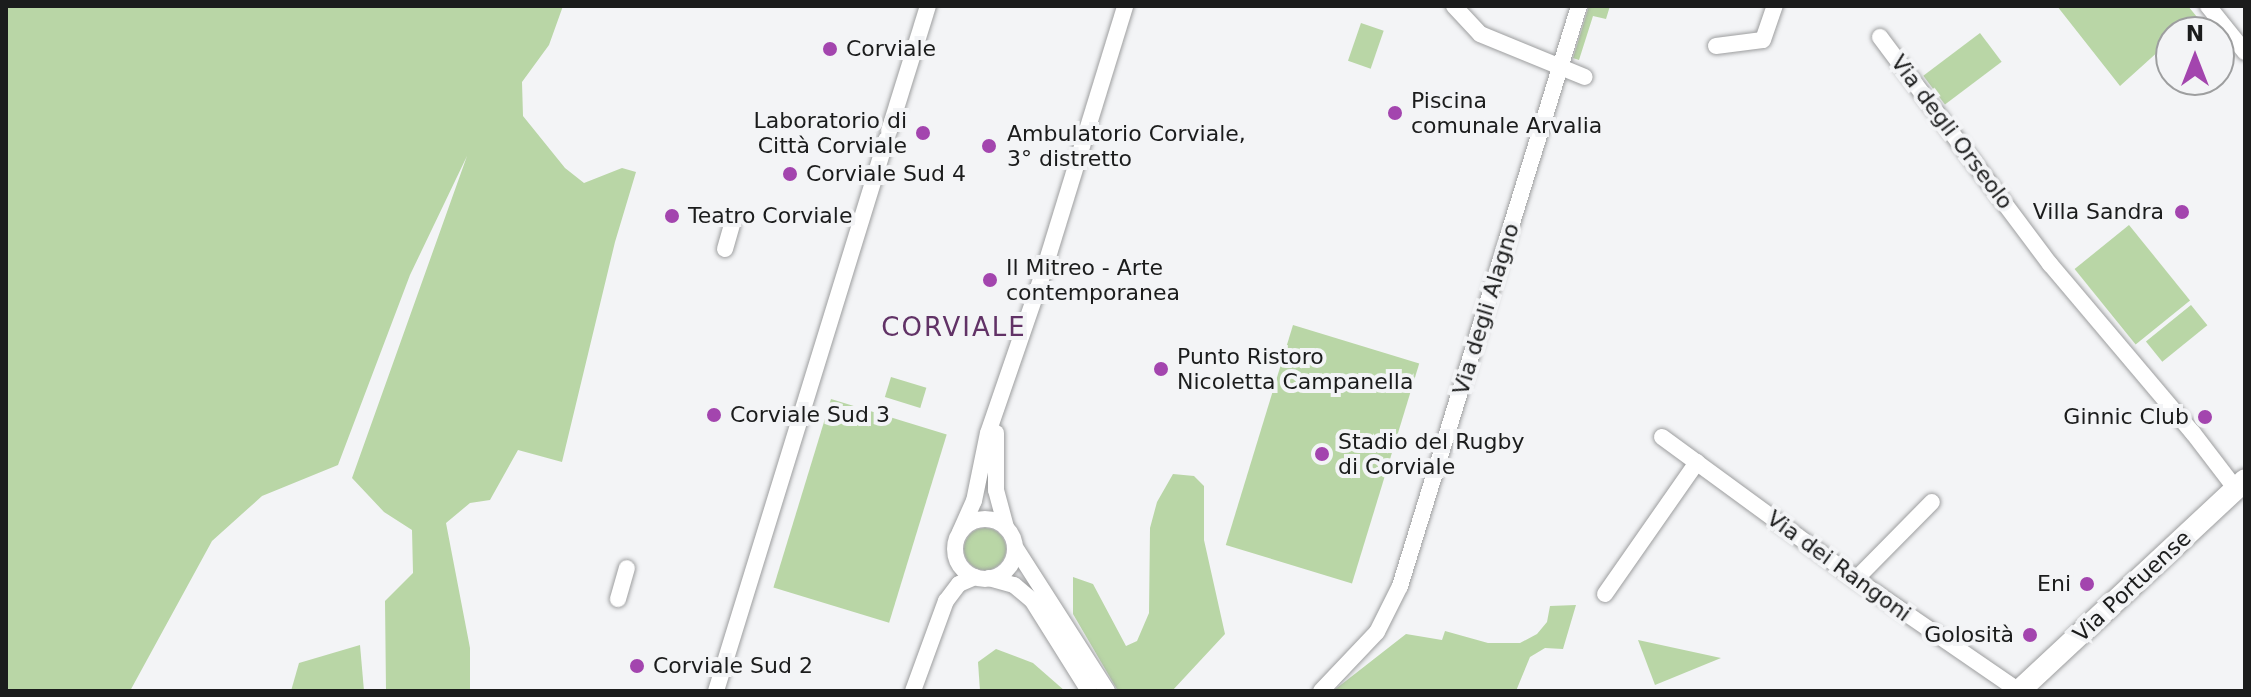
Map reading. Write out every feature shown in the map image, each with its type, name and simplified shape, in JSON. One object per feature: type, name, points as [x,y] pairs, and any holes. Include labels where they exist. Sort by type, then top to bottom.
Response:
[{"type":"main road","name":"Via Portuense","points":[[2019,691],[2240,484]]},
{"type":"street","points":[[716,691],[928,6]]},
{"type":"street","points":[[1089,691],[1032,600],[1014,585],[982,578],[962,568],[956,557],[960,532],[974,501],[985,446],[1125,6]]},
{"type":"street","points":[[1454,6],[1475,31],[1585,77]]},
{"type":"street","name":"Via degli Alagno","points":[[1321,691],[1377,632],[1400,586],[1579,6]]},
{"type":"street","points":[[1716,46],[1763,40],[1775,6]]},
{"type":"street","points":[[2208,6],[2245,52]]},
{"type":"street","name":"Via degli Orseolo","points":[[1880,37],[2050,264],[2240,484]]},
{"type":"street","points":[[725,249],[732,225]]},
{"type":"street","points":[[996,419],[995,482],[1006,528],[1107,691]]},
{"type":"street","name":"Via dei Rangoni","points":[[1662,437],[1856,579],[2019,691]]},
{"type":"street","points":[[1605,594],[1697,462]]},
{"type":"street","points":[[1856,579],[1932,502]]},
{"type":"street","points":[[960,532],[978,520],[993,520],[1006,528]]},
{"type":"street","points":[[913,691],[946,601],[959,584],[1005,571],[1015,547]]},
{"type":"street","points":[[618,599],[627,568]]},
{"type":"green space","points":[[6,6],[563,6],[549,45],[522,82],[523,116],[565,168],[584,183],[622,168],[636,172],[615,242],[562,462],[518,450],[490,500],[470,503],[446,523],[470,648],[470,691],[386,691],[385,601],[413,573],[412,530],[384,512],[352,478],[467,156],[410,275],[338,465],[262,496],[212,541],[130,691],[6,691]]},
{"type":"green space","points":[[1589,6],[1610,6],[1606,19],[1593,16],[1579,60],[1573,58]]},
{"type":"green space","points":[[2057,6],[2188,6],[2196,16],[2155,16],[2155,54],[2120,86]]},
{"type":"green space","points":[[1361,23],[1384,31],[1371,69],[1348,61]]},
{"type":"green space","points":[[1980,33],[2002,62],[1945,104],[1923,76]]},
{"type":"green space","points":[[2129,225],[2190,300],[2136,344],[2075,269]]},
{"type":"green space","points":[[2191,305],[2207,325],[2162,362],[2146,342]]},
{"type":"green space","name":"Stadio del Rugby di Corviale","points":[[1293,325],[1419,364],[1352,584],[1226,545]]},
{"type":"green space","points":[[891,377],[926,388],[920,408],[885,397]]},
{"type":"green space","points":[[831,399],[947,434],[889,623],[773,587]]},
{"type":"green space","points":[[1173,474],[1194,476],[1204,486],[1204,540],[1225,634],[1172,691],[1118,691],[1073,614],[1073,577],[1093,584],[1126,646],[1137,641],[1149,613],[1150,528],[1157,502]]},
{"type":"green space","points":[[985,528],[1000,534],[1006,549],[1000,564],[985,570],[970,564],[964,549],[970,534]]},
{"type":"green space","points":[[1576,605],[1563,649],[1545,648],[1530,657],[1516,691],[1333,691],[1406,634],[1442,640],[1445,631],[1488,643],[1520,643],[1537,634],[1547,622],[1550,606]]},
{"type":"green space","points":[[1638,640],[1721,658],[1655,685]]},
{"type":"green space","points":[[360,645],[364,691],[291,691],[299,663]]},
{"type":"green space","points":[[996,649],[1033,663],[1065,691],[980,691],[978,662]]},
{"type":"place","name":"Corviale","points":[[830,49]]},
{"type":"place","name":"Piscina comunale Arvalia","points":[[1395,113]]},
{"type":"place","name":"Laboratorio di Città Corviale","points":[[923,133]]},
{"type":"place","name":"Ambulatorio Corviale, 3° distretto","points":[[989,146]]},
{"type":"place","name":"Corviale Sud 4","points":[[790,174]]},
{"type":"place","name":"Villa Sandra","points":[[2182,212]]},
{"type":"place","name":"Teatro Corviale","points":[[672,216]]},
{"type":"place","name":"Il Mitreo - Arte contemporanea","points":[[990,280]]},
{"type":"place","name":"Punto Ristoro Nicoletta Campanella","points":[[1161,369]]},
{"type":"place","name":"Corviale Sud 3","points":[[714,415]]},
{"type":"place","name":"Ginnic Club","points":[[2205,417]]},
{"type":"place","name":"Stadio del Rugby di Corviale","points":[[1322,454]]},
{"type":"place","name":"Eni","points":[[2087,584]]},
{"type":"place","name":"Golosità","points":[[2030,635]]},
{"type":"place","name":"Corviale Sud 2","points":[[637,666]]},
{"type":"district","name":"CORVIALE","points":[[954,328]]}]
